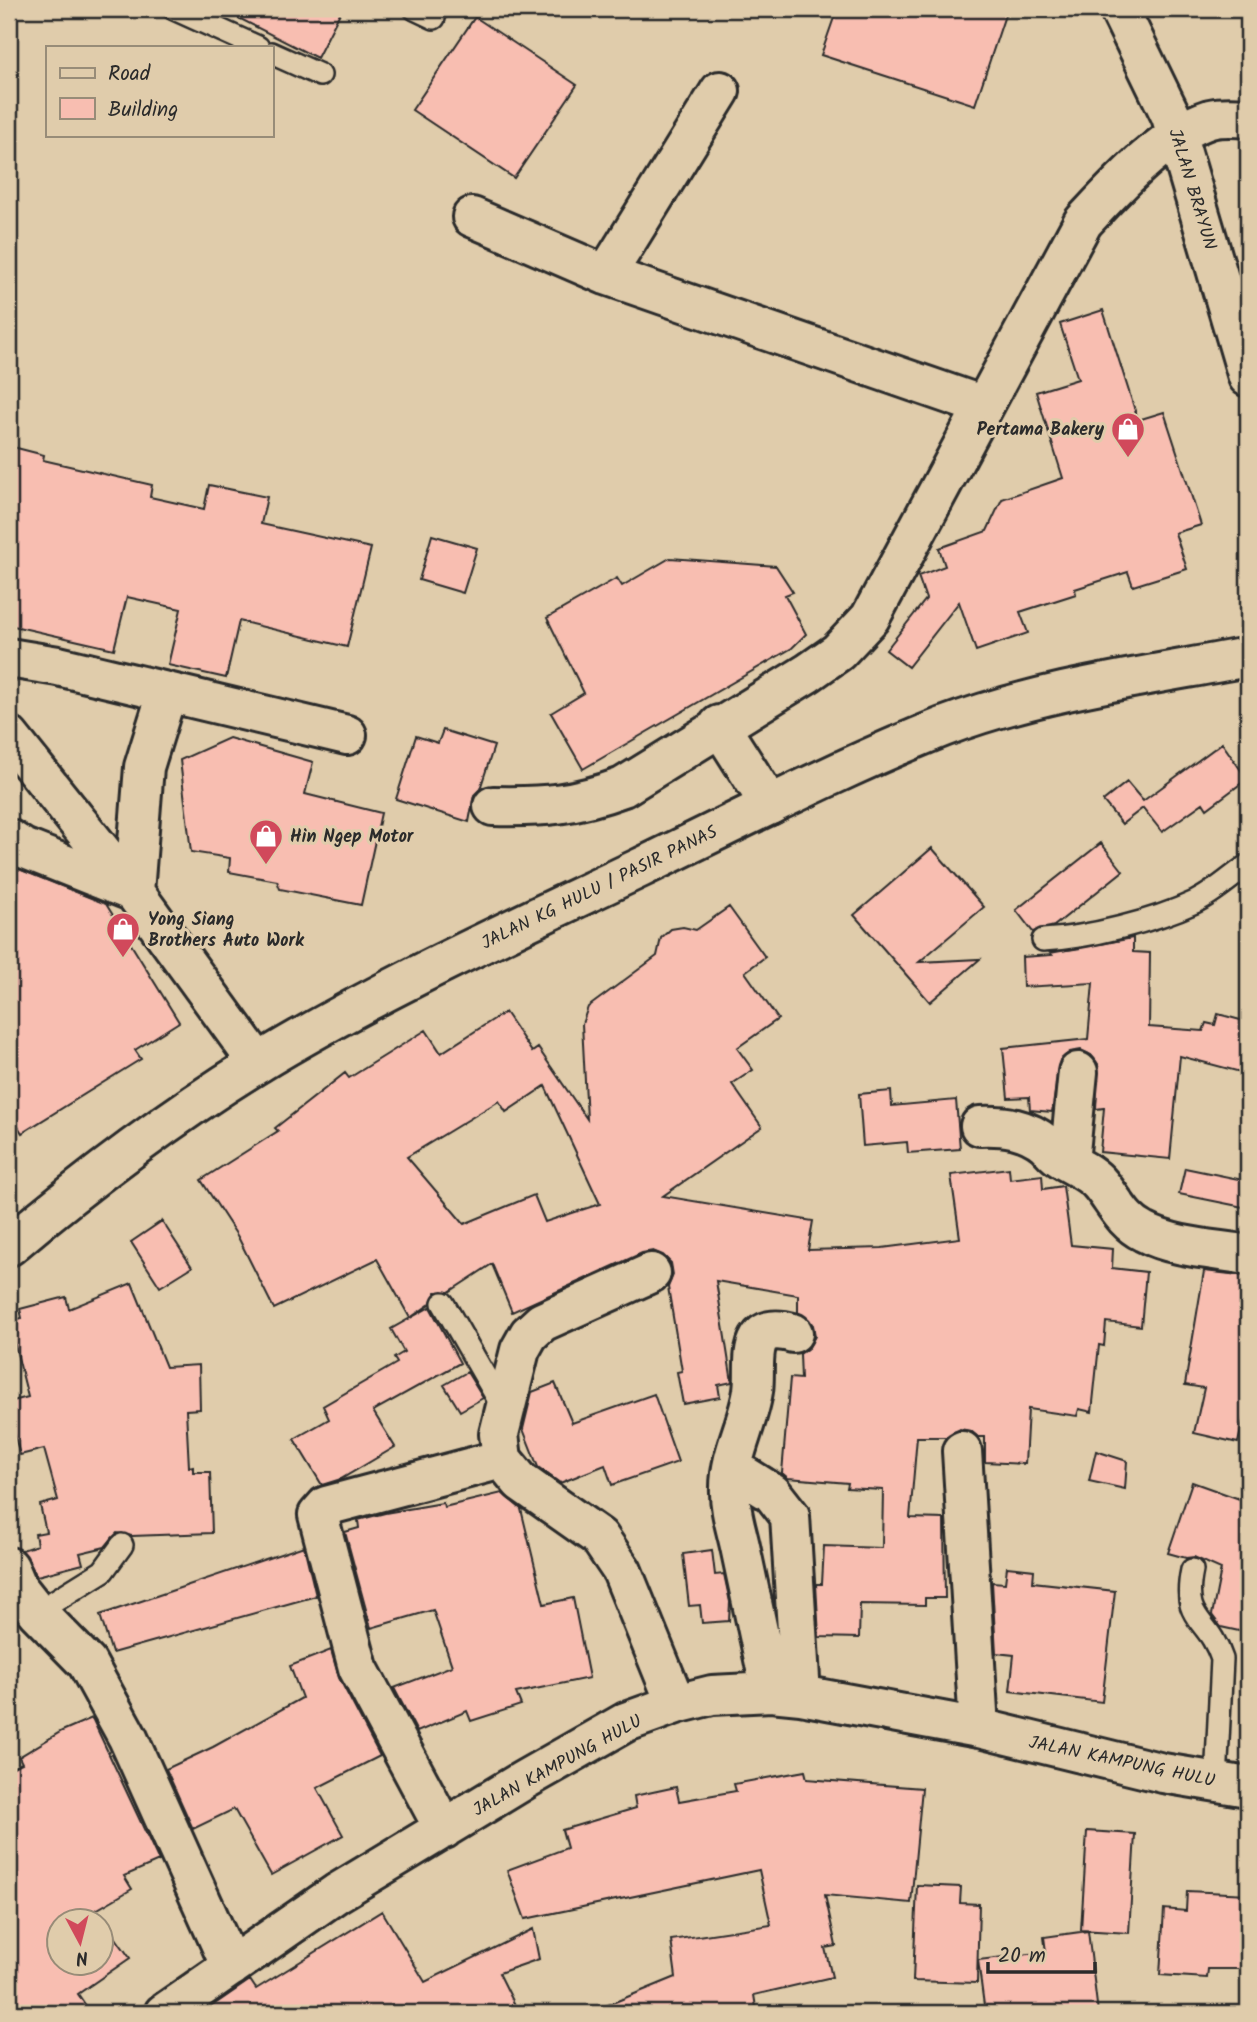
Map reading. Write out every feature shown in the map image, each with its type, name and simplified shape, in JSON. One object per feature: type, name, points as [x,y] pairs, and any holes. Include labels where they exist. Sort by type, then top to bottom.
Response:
[{"type":"street","name":"JALAN BRAYUN","points":[[1119,9],[1171,116],[1248,377]]},
{"type":"street","points":[[606,275],[720,91]]},
{"type":"street","points":[[493,806],[548,807],[588,800],[623,788],[838,652],[870,618],[1083,222],[1125,178],[1176,136],[1210,119],[1248,118]]},
{"type":"street","points":[[472,217],[606,275],[984,406]]},
{"type":"street","name":"JALAN KG HULU / PASIR PANAS","points":[[9,1246],[79,1187],[258,1063],[439,964],[770,805],[943,727],[1013,705],[1097,685],[1248,657]]},
{"type":"street","points":[[9,658],[58,666],[347,735]]},
{"type":"street","points":[[134,892],[144,767],[167,693]]},
{"type":"street","points":[[719,725],[770,805]]},
{"type":"street","points":[[9,736],[134,892],[258,1063]]},
{"type":"street","points":[[9,839],[23,848],[134,892]]},
{"type":"street","points":[[1069,1163],[1078,1072]]},
{"type":"street","points":[[980,1126],[1002,1125],[1024,1131],[1100,1183],[1126,1220],[1143,1232],[1161,1239],[1248,1255]]},
{"type":"street","points":[[651,1273],[542,1322],[529,1334],[520,1350],[499,1434],[502,1459],[521,1482],[599,1537],[622,1571],[676,1704]]},
{"type":"street","points":[[786,1693],[731,1502],[732,1468],[751,1408],[756,1375],[752,1366],[755,1346],[767,1334],[785,1331],[793,1333]]},
{"type":"street","points":[[962,1451],[979,1728]]},
{"type":"street","points":[[444,1829],[358,1668],[318,1515],[327,1506],[502,1459]]},
{"type":"street","points":[[732,1468],[772,1493],[790,1516],[786,1693]]},
{"type":"street","points":[[9,1567],[18,1588],[37,1612],[88,1663],[107,1697],[231,1967]]},
{"type":"street","name":"JALAN KAMPUNG HULU","points":[[164,2013],[337,1893],[626,1723],[676,1704],[712,1695],[786,1693],[979,1728],[1163,1773],[1232,1784]]},
{"type":"lane","points":[[174,9],[256,46]]},
{"type":"lane","points":[[273,54],[320,75]]},
{"type":"lane","points":[[1043,940],[1083,936],[1180,908],[1197,901],[1248,865]]},
{"type":"lane","points":[[443,1303],[505,1412]]},
{"type":"lane","points":[[37,1612],[103,1571],[122,1545]]},
{"type":"lane","points":[[1192,1570],[1188,1590],[1190,1609],[1217,1644],[1222,1659],[1232,1784]]},
{"type":"building","points":[[221,9],[342,9],[317,58]]},
{"type":"building","points":[[837,9],[1007,9],[975,105],[821,55]]},
{"type":"building","points":[[475,17],[577,85],[514,178],[412,110]]},
{"type":"building","points":[[1103,310],[1138,420],[1164,412],[1201,525],[1175,533],[1187,569],[1133,586],[1128,572],[1075,589],[1076,594],[1020,612],[1028,633],[976,651],[959,602],[908,667],[886,650],[926,599],[918,576],[945,566],[939,548],[987,531],[1002,499],[1063,478],[1036,392],[1078,379],[1060,324]]},
{"type":"building","points":[[9,446],[44,455],[43,460],[152,485],[150,497],[204,509],[209,485],[267,497],[261,524],[371,548],[347,647],[239,621],[226,678],[168,665],[181,609],[127,597],[114,649],[9,625]]},
{"type":"building","points":[[432,535],[477,548],[463,593],[419,580]]},
{"type":"building","points":[[670,558],[776,566],[793,592],[785,595],[806,634],[792,648],[583,769],[551,713],[584,693],[547,618],[617,578],[622,586]]},
{"type":"building","points":[[443,730],[494,746],[480,789],[474,795],[469,822],[396,799],[416,736],[438,743]]},
{"type":"building","points":[[229,738],[313,762],[305,794],[381,813],[361,905],[280,889],[277,881],[229,872],[230,858],[191,852],[180,760]]},
{"type":"building","points":[[1222,743],[1247,779],[1207,809],[1203,803],[1162,832],[1143,808],[1122,824],[1103,801],[1127,782],[1143,801]]},
{"type":"building","points":[[1101,843],[1123,871],[1054,926],[1033,932],[1016,910]]},
{"type":"building","points":[[932,848],[984,907],[919,962],[980,959],[930,1002],[854,915]]},
{"type":"building","points":[[9,865],[106,904],[179,1022],[135,1050],[141,1059],[22,1133],[9,1112]]},
{"type":"building","points":[[729,907],[765,957],[745,972],[778,1019],[737,1048],[753,1070],[732,1084],[762,1127],[663,1196],[813,1221],[808,1250],[882,1248],[960,1238],[951,1175],[1009,1168],[1010,1179],[1042,1175],[1043,1189],[1063,1186],[1071,1245],[1113,1249],[1112,1268],[1146,1272],[1141,1326],[1106,1322],[1104,1346],[1099,1345],[1092,1412],[1079,1409],[1077,1416],[1028,1409],[1025,1464],[985,1462],[985,1437],[978,1437],[971,1431],[960,1429],[946,1437],[917,1437],[910,1518],[944,1519],[945,1598],[925,1598],[925,1605],[860,1604],[859,1638],[819,1637],[816,1584],[822,1584],[824,1546],[882,1548],[883,1490],[847,1488],[848,1483],[788,1478],[782,1473],[790,1378],[801,1379],[800,1354],[809,1347],[815,1336],[813,1325],[798,1312],[798,1295],[716,1281],[732,1382],[718,1385],[720,1397],[683,1404],[677,1372],[682,1371],[668,1287],[673,1275],[671,1263],[663,1255],[653,1251],[642,1253],[512,1312],[492,1264],[449,1292],[436,1292],[430,1304],[410,1318],[377,1259],[274,1309],[238,1237],[201,1180],[278,1131],[275,1128],[345,1073],[349,1078],[426,1030],[441,1053],[505,1012],[532,1052],[538,1048],[587,1119],[582,1024],[588,1007],[657,956],[661,938],[671,929],[683,927],[696,930]],"holes":[[[545,1086],[600,1204],[545,1222],[534,1195],[464,1224],[407,1157],[499,1101],[506,1112]]]},
{"type":"building","points":[[1133,938],[1133,952],[1150,953],[1149,1027],[1203,1031],[1206,1023],[1215,1025],[1218,1014],[1248,1022],[1248,1074],[1180,1056],[1170,1159],[1100,1152],[1104,1108],[1096,1109],[1098,1064],[1091,1055],[1081,1050],[1070,1052],[1060,1060],[1052,1112],[1030,1110],[1029,1097],[1008,1098],[1003,1048],[1088,1039],[1093,983],[1023,987],[1022,957],[1052,955],[1050,953]]},
{"type":"building","points":[[891,1091],[892,1106],[956,1100],[960,1149],[908,1153],[907,1142],[863,1146],[859,1094]]},
{"type":"building","points":[[1185,1168],[1248,1181],[1248,1208],[1179,1194]]},
{"type":"building","points":[[162,1221],[192,1267],[160,1287],[131,1242]]},
{"type":"building","points":[[1204,1271],[1248,1276],[1248,1398],[1238,1443],[1194,1433],[1204,1388],[1185,1385]]},
{"type":"building","points":[[132,1283],[166,1367],[199,1365],[200,1409],[186,1410],[189,1467],[193,1466],[193,1472],[210,1472],[212,1533],[132,1536],[117,1533],[105,1547],[80,1553],[83,1564],[37,1576],[22,1550],[37,1545],[35,1534],[46,1532],[40,1505],[58,1500],[44,1449],[20,1455],[9,1414],[9,1402],[28,1397],[9,1321],[22,1318],[20,1309],[66,1297],[69,1309]]},
{"type":"building","points":[[430,1307],[460,1363],[373,1411],[395,1447],[341,1479],[322,1485],[294,1439],[329,1419],[323,1406],[397,1363],[394,1358],[404,1352],[391,1329]]},
{"type":"building","points":[[467,1372],[483,1398],[460,1411],[444,1385]]},
{"type":"building","points":[[555,1383],[572,1423],[654,1394],[678,1462],[612,1485],[605,1465],[560,1483],[538,1467],[523,1429],[532,1392]]},
{"type":"building","points":[[1096,1451],[1127,1461],[1125,1489],[1089,1481]]},
{"type":"building","points":[[1192,1482],[1248,1502],[1248,1633],[1221,1627],[1212,1615],[1221,1569],[1194,1557],[1186,1558],[1168,1553]]},
{"type":"building","points":[[502,1493],[521,1509],[544,1604],[573,1598],[589,1678],[516,1693],[521,1705],[471,1721],[467,1711],[417,1732],[394,1688],[452,1666],[433,1610],[371,1628],[345,1532],[359,1528],[358,1520],[385,1513],[443,1503],[444,1507]]},
{"type":"building","points":[[304,1546],[316,1596],[112,1653],[100,1615]]},
{"type":"building","points":[[712,1550],[715,1575],[724,1574],[730,1602],[729,1621],[702,1623],[700,1605],[689,1606],[683,1554]]},
{"type":"building","points":[[1007,1567],[1034,1570],[1033,1582],[1115,1591],[1102,1702],[1010,1691],[1014,1655],[996,1653],[992,1582],[1005,1583]]},
{"type":"building","points":[[331,1650],[339,1678],[380,1756],[317,1788],[343,1835],[271,1875],[234,1809],[193,1829],[166,1769],[213,1747],[302,1698],[290,1666]]},
{"type":"building","points":[[92,1718],[159,1861],[124,1876],[132,1889],[103,1906],[46,1906],[46,1976],[104,1976],[78,1994],[91,2013],[22,2013],[9,1994],[9,1769],[22,1763],[19,1757],[62,1731]]},
{"type":"building","points":[[805,1771],[807,1779],[922,1788],[911,1903],[825,1895],[836,1946],[825,1948],[832,1977],[754,1995],[757,2013],[588,2013],[676,1977],[671,1940],[771,1925],[759,1870],[525,1919],[507,1870],[567,1848],[562,1830],[636,1808],[634,1796],[676,1787],[679,1801],[736,1791],[734,1784]]},
{"type":"building","points":[[1087,1831],[1135,1834],[1129,1933],[1081,1930]]},
{"type":"building","points":[[917,1885],[961,1887],[960,1903],[979,1904],[977,1983],[913,1981]]},
{"type":"building","points":[[1187,1891],[1248,1894],[1248,1969],[1208,1969],[1207,1978],[1160,1975],[1164,1909],[1186,1911]]},
{"type":"building","points":[[382,1911],[425,1982],[533,1929],[539,1959],[499,1973],[519,2013],[202,2013],[250,1980],[256,1989]]},
{"type":"building","points":[[1088,1931],[1098,2013],[985,2013],[978,1960],[1046,1952],[1044,1937]]},
{"type":"building","points":[[116,1938],[130,1958],[116,1968]]},
{"type":"place","name":"Pertama Bakery","points":[[1128,459]]},
{"type":"place","name":"Hin Ngep Motor","points":[[266,866]]},
{"type":"place","name":"Yong Siang Brothers Auto Work","points":[[123,959]]}]
